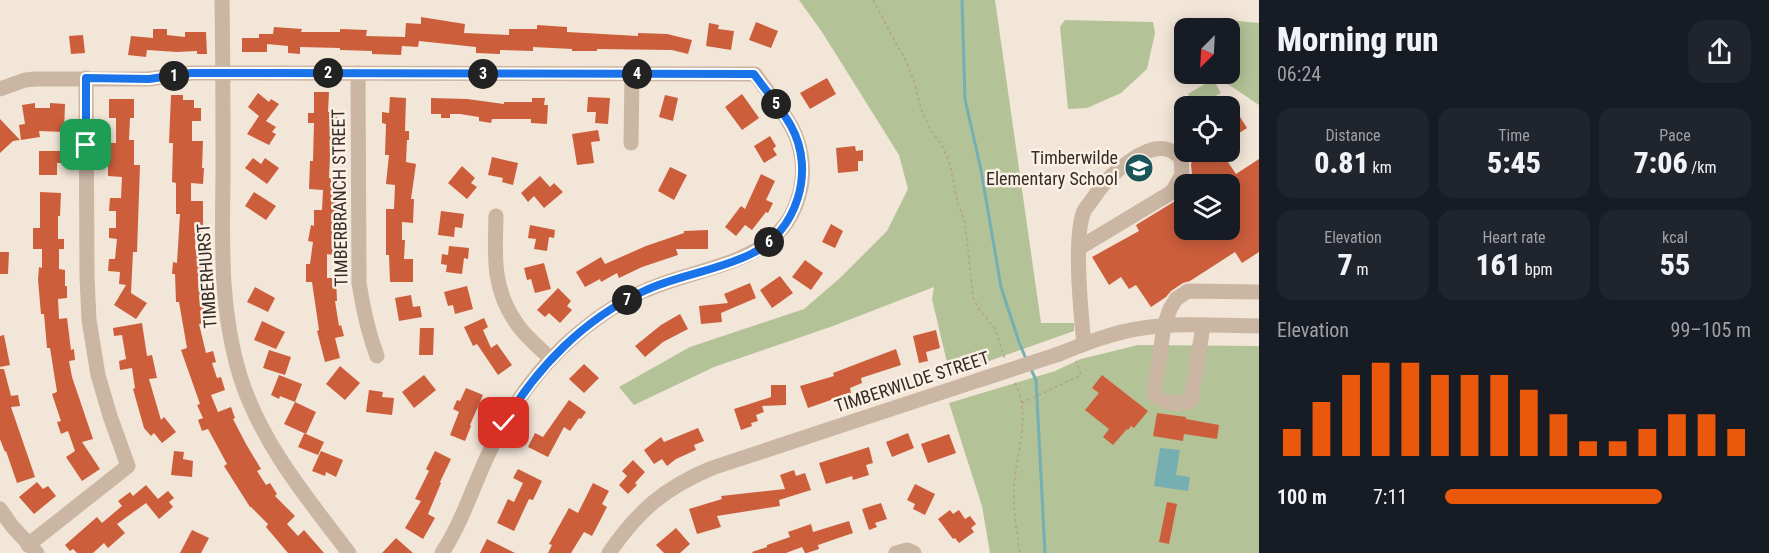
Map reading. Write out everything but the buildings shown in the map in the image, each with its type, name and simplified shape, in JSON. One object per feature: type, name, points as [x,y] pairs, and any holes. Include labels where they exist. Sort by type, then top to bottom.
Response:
[{"type":"street","name":"TIMBERHURST","points":[[222,0],[223,284],[233,350],[256,416],[275,452],[349,553]]},
{"type":"street","points":[[0,89],[25,80],[149,79],[191,73],[754,74],[791,126],[799,144],[802,164],[801,183],[797,202],[782,228],[769,243],[752,254],[674,278],[643,291],[613,308],[590,324],[551,359],[517,400],[504,423],[458,524],[442,553]]},
{"type":"street","name":"TIMBERBRANCH STREET","points":[[358,73],[359,283],[363,309],[377,356]]},
{"type":"street","points":[[632,74],[632,143]]},
{"type":"street","points":[[0,509],[33,549],[128,466],[98,375],[89,320],[86,78]]},
{"type":"street","points":[[1072,349],[1081,316],[1079,248],[1080,227],[1084,211],[1102,184],[1136,156],[1153,149],[1169,150],[1180,157],[1182,175],[1172,192],[1079,248]]},
{"type":"street","points":[[496,216],[495,271],[504,303],[522,331],[551,359]]},
{"type":"street","points":[[1203,326],[1191,401],[1184,405],[1158,399],[1154,394],[1164,326],[1176,299],[1188,291],[1259,292]]},
{"type":"street","name":"TIMBERWILDE STREET","points":[[609,553],[646,507],[668,490],[712,468],[1125,331],[1164,326],[1259,326]]},
{"type":"street","points":[[896,553],[907,550],[913,552]]},
{"type":"path","points":[[873,0],[904,56],[914,81],[922,112],[949,161],[958,204],[965,222],[973,297],[978,308],[995,329],[1002,353]]},
{"type":"path","points":[[1022,403],[1081,375],[1072,349]]},
{"type":"path","points":[[1015,383],[1022,403],[1022,432],[1014,488],[1020,553]]},
{"type":"green space","points":[[799,0],[995,0],[1041,323],[1074,323],[1074,331],[950,375],[932,299],[934,287],[833,326],[714,367],[634,405],[619,387],[690,347],[804,309],[840,278],[887,231],[908,189],[899,155],[822,32]]},
{"type":"green space","points":[[1065,20],[1153,22],[1155,33],[1147,69],[1121,93],[1087,108],[1068,109],[1060,27]]},
{"type":"green space","points":[[1240,21],[1259,23],[1259,105],[1228,84],[1240,84]]},
{"type":"green space","points":[[1205,84],[1216,84],[1221,93],[1215,96],[1189,96],[1188,94]]},
{"type":"green space","points":[[1138,345],[1259,346],[1259,553],[990,553],[982,506],[949,403],[1055,371],[1081,359]]},
{"type":"water","points":[[1160,448],[1180,450],[1176,475],[1190,477],[1188,491],[1154,486]]},
{"type":"waterway","points":[[962,0],[965,99],[981,170],[1001,287],[1026,359]]},
{"type":"waterway","points":[[1030,367],[1036,380],[1045,553]]},
{"type":"place","name":"Timberwilde Elementary School","points":[[1139,168]]},
{"type":"route","points":[[86,145],[86,78],[149,79],[191,73],[754,74],[791,126],[799,144],[802,164],[800,193],[788,220],[769,243],[752,254],[674,278],[643,291],[590,324],[565,345],[536,376],[517,400],[504,423]]}]
